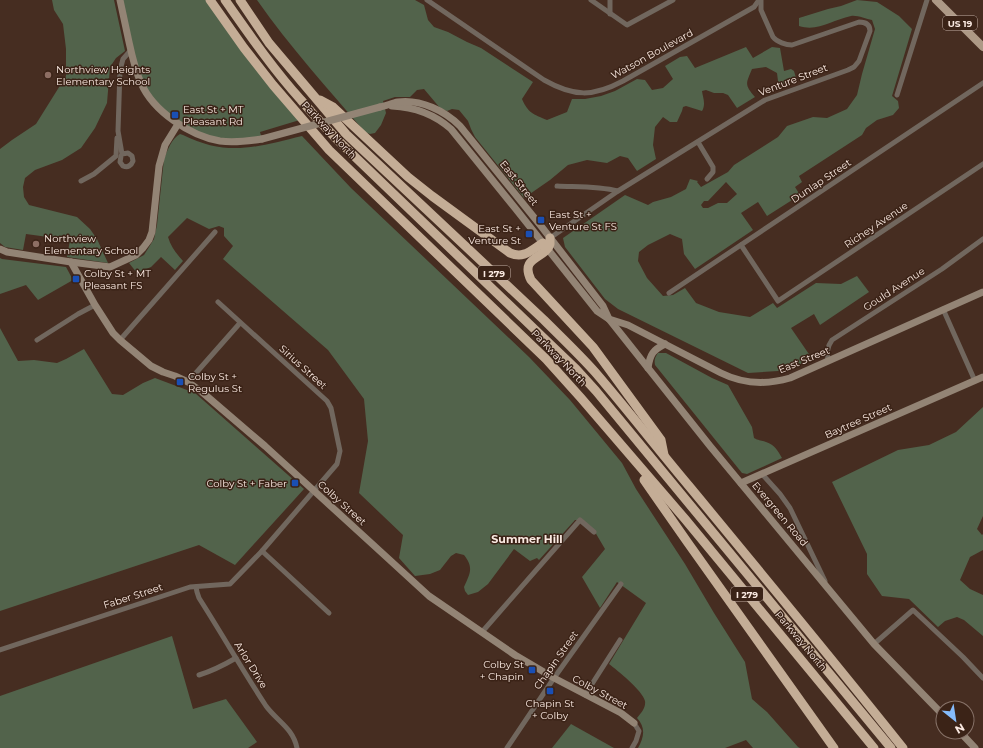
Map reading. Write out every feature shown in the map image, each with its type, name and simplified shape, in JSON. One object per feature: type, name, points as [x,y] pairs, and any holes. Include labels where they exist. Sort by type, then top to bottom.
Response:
[{"type":"highway","name":"Parkway North","points":[[210,0],[268,79],[329,150],[546,359],[581,398],[690,525],[874,748]]},
{"type":"highway","points":[[225,0],[279,73],[301,100],[338,140],[554,347],[596,391],[891,748]]},
{"type":"highway","name":"Parkway North","points":[[240,0],[270,43],[346,134],[572,347],[616,396],[664,457],[824,649],[904,748]]},
{"type":"highway","points":[[315,98],[333,107],[408,177],[510,253],[515,255],[526,254],[547,243]]},
{"type":"highway","points":[[547,243],[530,263],[528,272],[531,280],[593,348],[661,440],[664,457]]},
{"type":"highway","points":[[617,441],[834,748]]},
{"type":"main road","name":"US 19","points":[[936,0],[983,47]]},
{"type":"street","name":"East Street","points":[[120,0],[134,67],[141,85],[152,102],[164,114],[178,124],[200,136],[220,141],[247,142],[383,106],[408,108],[423,112],[446,124],[547,243],[603,306],[609,319]]},
{"type":"street","name":"Watson Boulevard","points":[[427,0],[544,80],[565,90],[580,93],[603,90],[624,81],[754,7],[760,0]]},
{"type":"street","points":[[591,0],[627,25],[673,0]]},
{"type":"street","points":[[610,0],[610,14]]},
{"type":"street","name":"Venture Street","points":[[547,243],[618,192],[765,100],[848,70],[854,67],[859,61],[870,31],[868,24],[859,22],[792,45],[776,40],[773,37],[761,10],[760,0]]},
{"type":"street","points":[[897,95],[927,0]]},
{"type":"street","points":[[81,180],[94,174],[116,156],[120,70],[123,58],[131,50]]},
{"type":"street","name":"Dunlap Street","points":[[669,293],[983,83]]},
{"type":"street","points":[[0,249],[7,252],[110,267],[136,255],[149,240],[152,232],[159,166],[165,145],[178,124]]},
{"type":"street","points":[[118,132],[122,154]]},
{"type":"street","points":[[698,142],[713,167],[713,172],[707,178]]},
{"type":"street","name":"Richey Avenue","points":[[741,245],[778,301],[983,164]]},
{"type":"street","points":[[557,186],[601,188],[618,192]]},
{"type":"street","points":[[120,340],[215,232]]},
{"type":"street","name":"Gould Avenue","points":[[828,361],[827,350],[832,340],[942,269],[983,239]]},
{"type":"street","name":"East Street","points":[[547,243],[596,311],[609,319],[628,325],[728,377],[748,382],[763,383],[777,381],[796,375],[983,292]]},
{"type":"street","name":"Colby Street","points":[[71,262],[95,305],[113,333],[120,340],[151,366],[188,382],[202,392],[265,446],[429,596],[515,655],[554,678],[621,713],[634,723]]},
{"type":"street","name":"Sirius Street","points":[[218,302],[327,400],[331,408],[340,451],[337,464],[314,491]]},
{"type":"street","points":[[37,340],[95,305]]},
{"type":"street","points":[[943,310],[975,381]]},
{"type":"street","name":"Evergreen Road","points":[[609,319],[741,483],[874,644],[935,707]]},
{"type":"street","points":[[188,382],[240,323]]},
{"type":"street","points":[[648,368],[651,354],[665,344]]},
{"type":"street","name":"Baytree Street","points":[[741,483],[983,377]]},
{"type":"street","points":[[762,474],[790,508],[827,588]]},
{"type":"street","name":"Faber Street","points":[[0,650],[190,587],[230,584],[262,551],[314,491]]},
{"type":"street","points":[[482,632],[580,520],[594,532]]},
{"type":"street","points":[[262,551],[329,613]]},
{"type":"street","name":"Chapin Street","points":[[507,748],[554,678],[621,584]]},
{"type":"street","name":"Arlor Drive","points":[[196,586],[199,598],[236,658],[268,709],[290,733],[297,748]]},
{"type":"street","points":[[874,644],[913,610],[983,678]]},
{"type":"street","points":[[585,694],[620,640]]},
{"type":"street","points":[[199,675],[222,666],[236,658]]},
{"type":"street","points":[[632,748],[639,731],[634,723]]},
{"type":"street","points":[[968,740],[975,748]]},
{"type":"green space","points":[[52,0],[114,0],[125,51],[116,58],[110,67],[107,103],[95,128],[81,148],[62,160],[35,170],[25,178],[23,187],[24,197],[29,205],[77,217],[90,229],[97,239],[108,263],[67,257],[70,240],[26,234],[23,250],[5,247],[0,243],[0,149],[36,124],[66,76],[66,49],[63,24],[54,10]]},
{"type":"green space","points":[[120,0],[210,0],[303,119],[260,132],[262,139],[220,141],[173,121],[141,85]]},
{"type":"green space","points":[[257,0],[415,0],[424,5],[428,20],[434,27],[481,48],[533,82],[522,99],[526,107],[538,116],[547,120],[567,112],[572,99],[585,99],[601,96],[615,91],[637,79],[645,80],[652,90],[663,88],[673,79],[665,66],[680,57],[687,56],[695,68],[746,47],[753,58],[772,47],[780,48],[784,71],[791,69],[794,71],[796,78],[793,82],[782,85],[778,81],[777,73],[766,67],[752,69],[747,84],[755,97],[737,108],[728,95],[706,90],[702,91],[704,103],[702,111],[686,106],[683,107],[677,122],[670,122],[663,117],[655,127],[653,145],[656,159],[637,171],[628,158],[620,156],[607,163],[587,160],[568,165],[550,180],[524,198],[475,137],[468,121],[459,110],[452,109],[447,111],[440,108],[424,89],[417,90],[410,97],[395,97],[383,101],[386,113],[381,125],[375,133],[370,134],[365,132],[296,51]]},
{"type":"green space","points":[[857,0],[877,2],[899,16],[912,29],[892,96],[898,101],[899,108],[893,115],[877,120],[866,128],[862,135],[799,176],[802,182],[795,187],[800,195],[767,216],[758,202],[741,213],[753,230],[695,269],[684,254],[682,239],[670,234],[648,245],[639,252],[638,261],[647,278],[663,296],[673,295],[685,288],[696,303],[719,312],[750,317],[773,303],[777,308],[816,283],[841,284],[857,276],[869,292],[820,325],[814,314],[791,328],[813,360],[778,371],[748,373],[618,309],[605,299],[565,247],[563,238],[625,195],[648,205],[671,197],[686,189],[690,179],[698,181],[697,182],[701,187],[728,172],[734,165],[778,137],[787,126],[813,117],[827,118],[847,109],[857,95],[875,29],[872,20],[851,16],[819,27],[812,28],[799,26],[799,18]],"holes":[[[726,182],[737,194],[727,203],[718,203],[708,208],[703,208],[701,205],[704,201],[708,201]]]},
{"type":"green space","points":[[180,134],[199,142],[228,148],[242,148],[271,144],[302,136],[351,188],[529,357],[570,400],[622,463],[636,489],[685,564],[745,662],[752,699],[767,712],[800,748],[753,748],[746,740],[725,748],[638,748],[642,740],[643,729],[637,718],[644,708],[645,701],[635,686],[609,664],[646,603],[617,582],[600,608],[582,577],[605,549],[595,532],[581,520],[575,520],[539,560],[537,558],[530,561],[514,549],[488,584],[478,592],[468,595],[465,591],[464,587],[470,567],[464,555],[456,553],[451,556],[440,570],[430,574],[415,576],[399,558],[403,535],[359,493],[368,441],[364,399],[328,350],[223,259],[233,246],[224,236],[224,228],[219,226],[209,229],[187,218],[168,237],[174,250],[183,261],[175,270],[161,257],[151,267],[137,273],[129,263],[144,255],[154,239],[157,225],[164,159],[172,142]]},
{"type":"green space","points":[[0,258],[66,267],[73,280],[38,300],[26,285],[0,294]]},
{"type":"green space","points":[[0,328],[18,361],[34,360],[57,363],[84,349],[112,394],[123,395],[143,383],[155,378],[195,393],[304,489],[235,565],[199,545],[0,611]]},
{"type":"green space","points":[[658,353],[666,353],[728,385],[752,427],[754,438],[772,445],[782,458],[747,474],[742,473],[655,365],[655,359]]},
{"type":"green space","points":[[983,407],[983,516],[977,529],[982,535],[983,534],[983,550],[970,557],[960,580],[970,589],[983,595],[983,636],[964,620],[957,617],[945,621],[938,627],[909,599],[882,596],[867,574],[867,554],[832,482],[898,450],[929,445],[956,432]]},
{"type":"green space","points":[[172,636],[193,709],[226,699],[257,742],[248,748],[0,748],[0,696]]},
{"type":"green space","points":[[571,724],[614,748],[552,748]]},
{"type":"place","name":"Northview Heights Elementary School","points":[[48,75]]},
{"type":"place","name":"East St + MT Pleasant Rd","points":[[175,115]]},
{"type":"place","name":"East St + Venture St FS","points":[[541,220]]},
{"type":"place","name":"East St + Venture St","points":[[529,234]]},
{"type":"place","name":"Northview Elementary School","points":[[36,244]]},
{"type":"place","name":"Colby St + MT Pleasant FS","points":[[76,279]]},
{"type":"place","name":"Colby St + Regulus St","points":[[180,382]]},
{"type":"place","name":"Colby St + Faber","points":[[295,483]]},
{"type":"place","name":"Colby St + Chapin","points":[[532,670]]},
{"type":"place","name":"Chapin St + Colby","points":[[550,691]]},
{"type":"district","name":"Summer Hill","points":[[527,539]]}]
